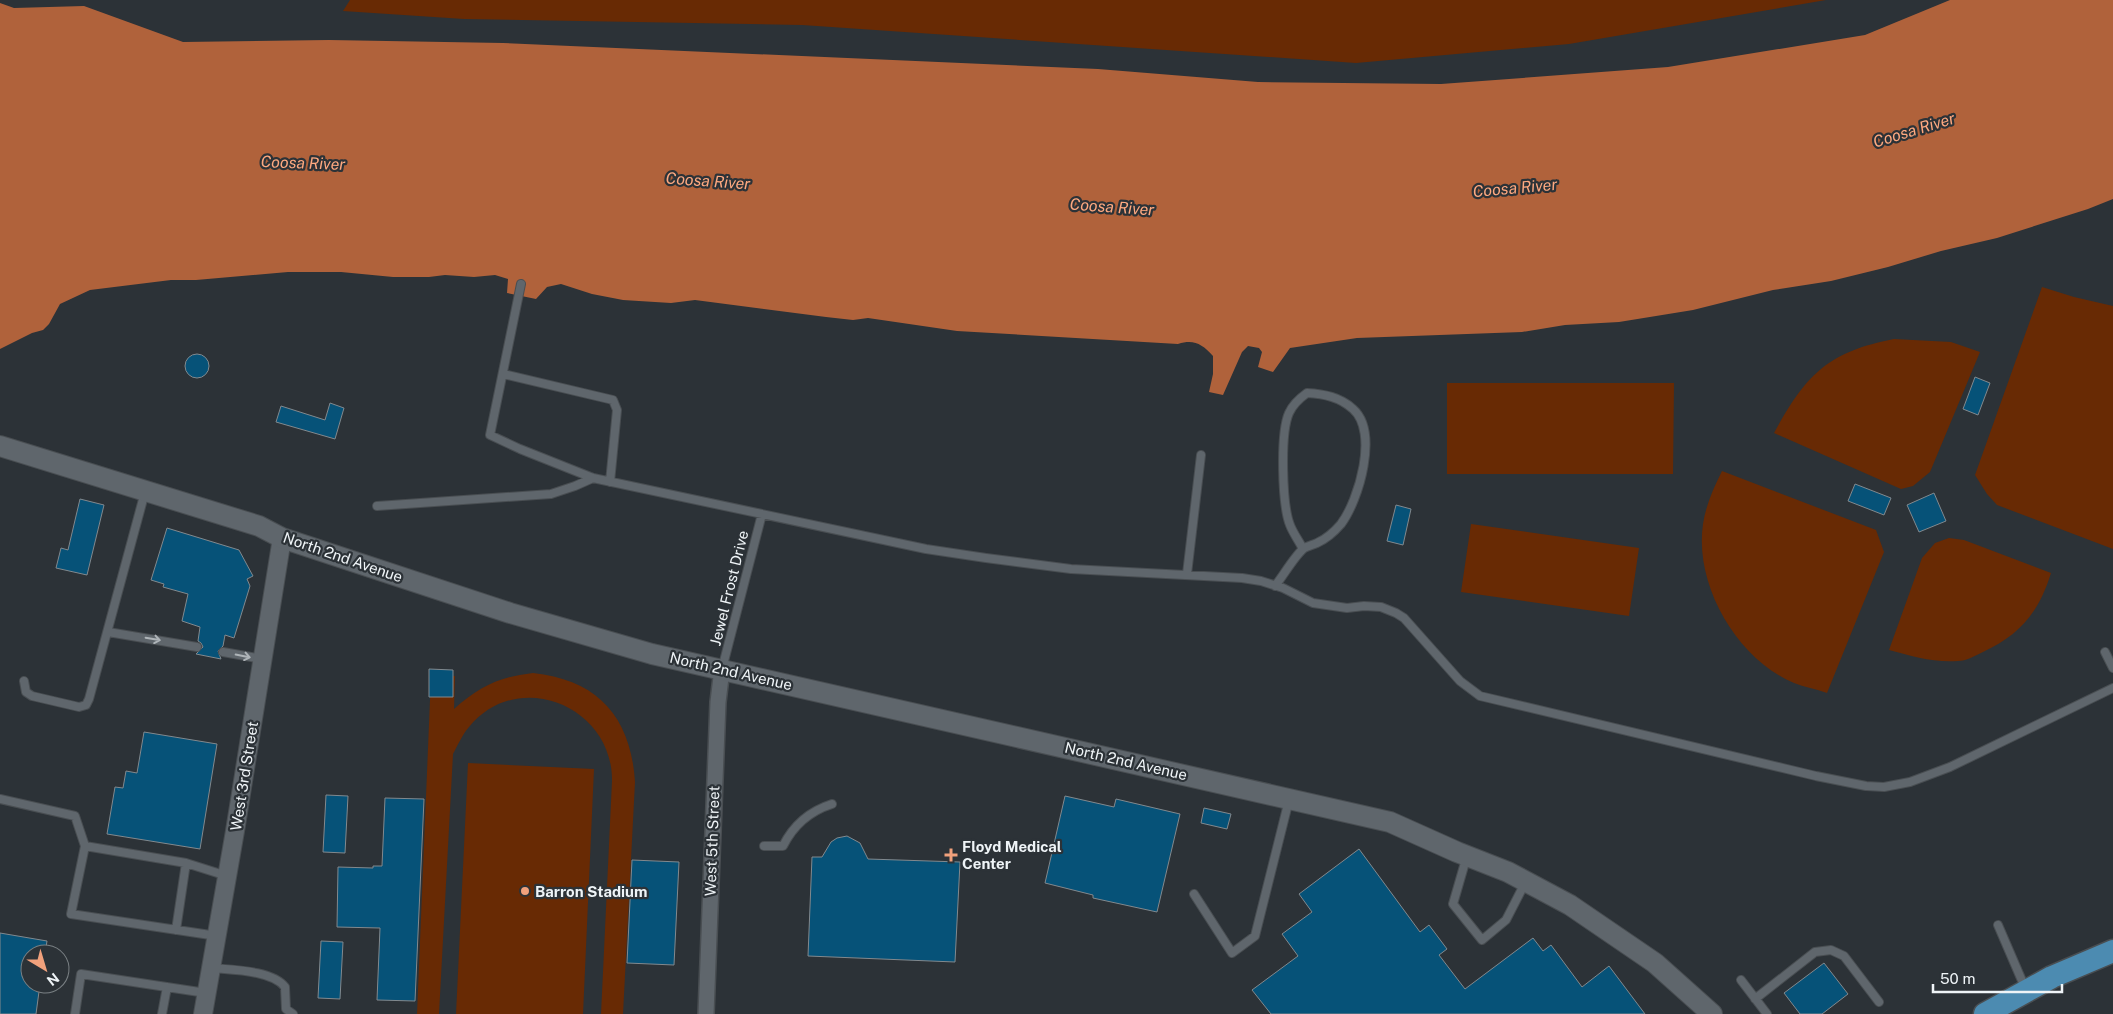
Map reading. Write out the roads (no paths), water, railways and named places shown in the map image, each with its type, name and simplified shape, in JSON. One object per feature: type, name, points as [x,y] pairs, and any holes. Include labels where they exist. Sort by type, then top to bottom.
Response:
[{"type":"main road","name":"North 2nd Avenue","points":[[8,448],[259,526],[282,538],[587,636],[652,654],[1390,822],[1460,859],[1508,872],[1570,905],[1611,931],[1655,964],[1712,1014]]},
{"type":"main road","points":[[1985,1014],[2008,1005],[2027,991],[2052,978],[2113,951]]},
{"type":"street","name":"West 3rd Street","points":[[203,1014],[282,538]]},
{"type":"street","name":"West 5th Street","points":[[706,1014],[718,702],[722,669]]},
{"type":"lane","points":[[521,284],[490,435],[593,478],[926,548],[986,558],[1071,569],[1242,578],[1275,586],[1313,603],[1347,608],[1381,607],[1396,613],[1412,626],[1460,681],[1480,696],[1816,776],[1866,786],[1884,787],[1910,782],[1950,767],[2113,688]]},
{"type":"lane","points":[[503,374],[613,400],[618,410],[610,482]]},
{"type":"lane","points":[[1275,586],[1303,549],[1319,542],[1331,533],[1347,515],[1358,490],[1365,447],[1361,419],[1354,409],[1332,396],[1317,393],[1307,393],[1297,400],[1290,411],[1286,422],[1282,455],[1289,524],[1303,549]]},
{"type":"lane","points":[[1187,574],[1201,455]]},
{"type":"lane","points":[[377,506],[551,494],[593,478]]},
{"type":"lane","points":[[24,681],[26,692],[32,696],[74,707],[86,705],[92,694],[145,492]]},
{"type":"lane","name":"Jewel Frost Drive","points":[[722,669],[762,514]]},
{"type":"lane","points":[[108,632],[197,647]]},
{"type":"lane","points":[[222,652],[263,659]]},
{"type":"lane","points":[[2105,652],[2113,668]]},
{"type":"lane","points":[[1194,894],[1232,953],[1255,936],[1289,798]]},
{"type":"lane","points":[[0,800],[75,816],[85,846],[71,914],[217,936]]},
{"type":"lane","points":[[764,846],[783,846],[788,836],[806,818],[815,811],[832,804]]},
{"type":"lane","points":[[85,846],[186,863],[227,876]]},
{"type":"lane","points":[[1460,859],[1453,904],[1482,940],[1506,920],[1526,881]]},
{"type":"lane","points":[[176,930],[186,863]]},
{"type":"lane","points":[[1998,925],[2027,991]]},
{"type":"lane","points":[[1755,999],[1815,952],[1831,950],[1844,956],[1880,1002]]},
{"type":"lane","points":[[210,968],[261,974],[279,981],[286,987],[286,1009],[294,1014]]},
{"type":"lane","points":[[75,1014],[81,974],[206,993]]},
{"type":"lane","points":[[1741,980],[1767,1014]]},
{"type":"lane","points":[[162,1014],[167,987]]},
{"type":"water","name":"Coosa River","points":[[1950,0],[2113,0],[2113,199],[2088,209],[1997,238],[1941,251],[1888,267],[1831,281],[1773,290],[1693,310],[1619,322],[1565,325],[1522,332],[1357,338],[1290,348],[1273,372],[1258,367],[1262,352],[1259,348],[1248,346],[1242,352],[1223,395],[1209,392],[1213,374],[1213,356],[1205,348],[1193,342],[1178,344],[957,331],[868,318],[853,320],[695,300],[671,303],[623,300],[592,294],[561,284],[547,287],[536,299],[507,293],[508,279],[495,275],[474,277],[445,275],[393,277],[341,272],[288,272],[196,280],[171,280],[90,290],[60,304],[49,324],[43,330],[32,333],[0,349],[0,3],[14,8],[84,6],[183,42],[329,40],[503,43],[1098,69],[1258,82],[1441,84],[1668,67],[1865,35]]},
{"type":"place","name":"Floyd Medical Center","points":[[951,855]]},
{"type":"place","name":"Barron Stadium","points":[[525,891]]}]
